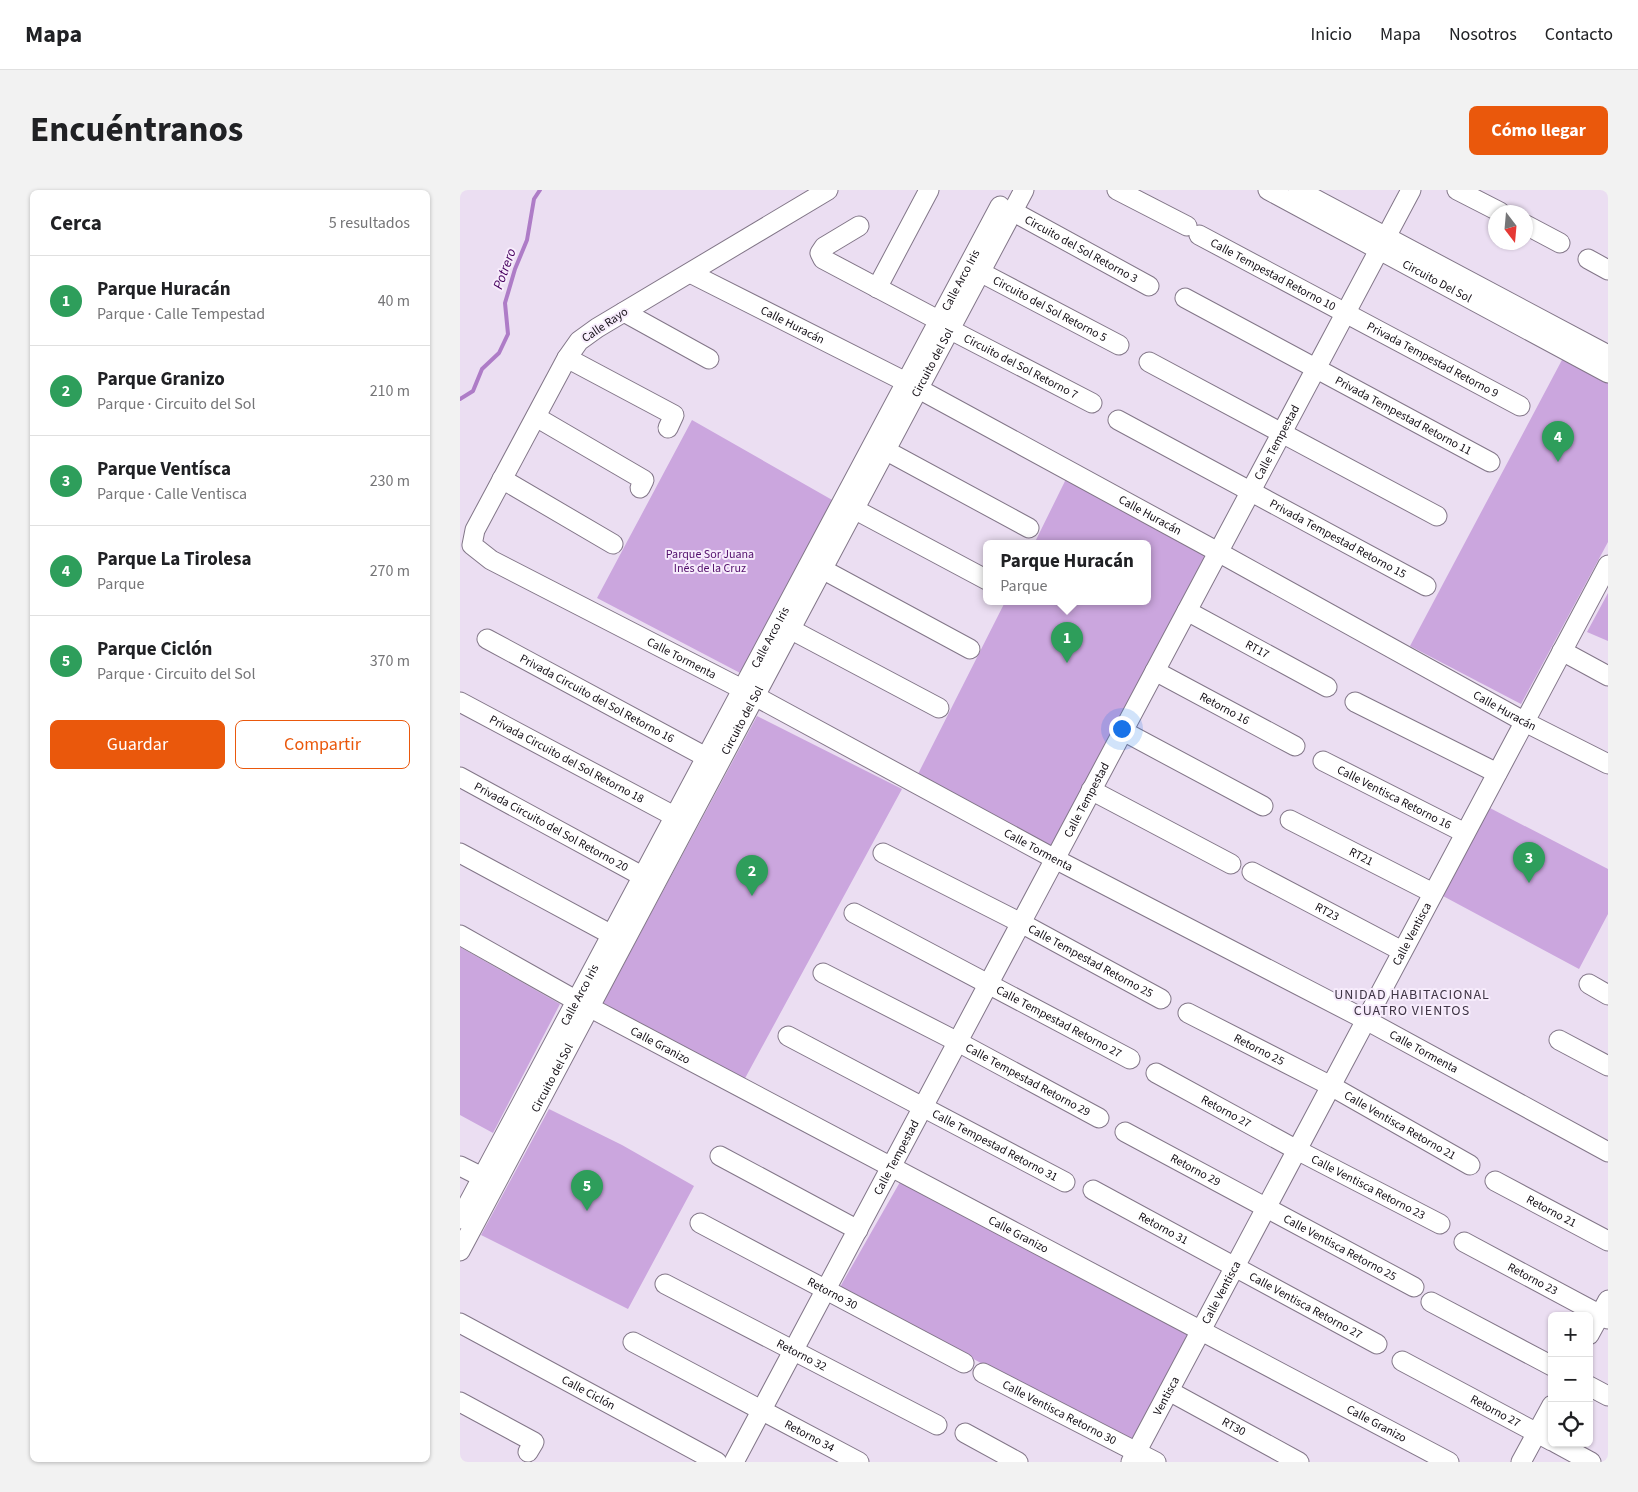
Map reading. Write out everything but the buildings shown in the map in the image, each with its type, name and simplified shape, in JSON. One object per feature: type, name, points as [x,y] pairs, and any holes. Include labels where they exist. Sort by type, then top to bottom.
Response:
[{"type":"street","name":"Calle Rayo","points":[[472,545],[475,530],[502,479],[568,358],[580,342],[597,328],[828,190]]},
{"type":"street","points":[[877,288],[929,190]]},
{"type":"street","name":"Calle Arco Iris","points":[[460,1219],[482,1178],[527,1109],[583,1004],[612,935],[642,876],[706,757],[748,693],[944,325],[1009,190]]},
{"type":"street","name":"Circuito del Sol","points":[[944,325],[980,272],[1024,190]]},
{"type":"street","name":"Calle Tempestad Retorno 10","points":[[1117,190],[1346,313]]},
{"type":"street","name":"Circuito Del Sol","points":[[1268,190],[1383,243],[1608,354]]},
{"type":"street","name":"Circuito Del Sol","points":[[1298,190],[1383,243],[1608,373]]},
{"type":"street","name":"Calle Tempestad","points":[[734,1462],[1411,190]]},
{"type":"street","points":[[1456,190],[1488,206]]},
{"type":"street","name":"Circuito del Sol Retorno 3","points":[[1012,211],[1149,286]]},
{"type":"street","name":"Circuito del Sol Retorno 7","points":[[859,226],[824,247],[820,253],[824,259],[944,325],[1092,402]]},
{"type":"street","points":[[1533,230],[1560,243]]},
{"type":"street","points":[[1588,259],[1608,270]]},
{"type":"street","name":"Circuito del Sol Retorno 5","points":[[980,272],[1118,345]]},
{"type":"street","name":"Calle Huracán","points":[[690,273],[912,386],[1218,552],[1524,722],[1608,764]]},
{"type":"street","name":"Privada Tempestad Retorno 11","points":[[1185,298],[1490,462]]},
{"type":"street","points":[[624,312],[709,359]]},
{"type":"street","name":"Privada Tempestad Retorno 9","points":[[1346,313],[1520,406]]},
{"type":"street","points":[[568,358],[674,415],[668,428]]},
{"type":"street","points":[[1149,362],[1280,434],[1436,516]]},
{"type":"street","name":"Circuito del Sol","points":[[583,1004],[748,693],[790,629],[854,509],[885,450],[912,386]]},
{"type":"street","points":[[536,417],[644,480],[640,488]]},
{"type":"street","name":"Privada Tempestad Retorno 15","points":[[1118,420],[1426,586]]},
{"type":"street","points":[[885,450],[1029,528]]},
{"type":"street","points":[[502,479],[612,544]]},
{"type":"street","points":[[854,509],[983,578]]},
{"type":"street","name":"Calle Tormenta","points":[[472,545],[490,560],[748,693],[1055,859],[1366,1020],[1608,1152]]},
{"type":"street","name":"Calle Ventisca","points":[[1201,1330],[1608,564]]},
{"type":"street","points":[[822,569],[970,649]]},
{"type":"street","name":"RT17","points":[[1187,611],[1327,687]]},
{"type":"street","points":[[790,629],[939,708]]},
{"type":"street","name":"Privada Circuito del Sol Retorno 16","points":[[487,639],[706,757]]},
{"type":"street","points":[[1562,651],[1608,676]]},
{"type":"street","name":"Retorno 16","points":[[1155,671],[1295,746]]},
{"type":"street","name":"Privada Circuito del Sol Retorno 18","points":[[460,702],[674,816]]},
{"type":"street","points":[[1355,702],[1497,773]]},
{"type":"street","points":[[1123,731],[1263,806]]},
{"type":"street","name":"Calle Ventisca Retorno 16","points":[[1323,761],[1465,833]]},
{"type":"street","name":"Privada Circuito del Sol Retorno 20","points":[[460,777],[642,876]]},
{"type":"street","points":[[1092,790],[1231,864]]},
{"type":"street","name":"RT21","points":[[1290,820],[1434,893]]},
{"type":"street","points":[[460,853],[612,935]]},
{"type":"street","name":"Calle Tempestad Retorno 25","points":[[883,853],[1161,999]]},
{"type":"street","name":"RT23","points":[[1252,872],[1402,952]]},
{"type":"street","name":"Calle Tempestad Retorno 27","points":[[854,914],[1130,1059]]},
{"type":"street","name":"Calle Granizo","points":[[460,935],[583,1004],[890,1168],[1449,1462]]},
{"type":"street","name":"Calle Tempestad Retorno 29","points":[[823,973],[958,1042],[1099,1118]]},
{"type":"street","points":[[1589,984],[1608,994]]},
{"type":"street","name":"Retorno 25","points":[[1188,1013],[1331,1086]]},
{"type":"street","name":"Calle Tempestad Retorno 31","points":[[788,1036],[1065,1182]]},
{"type":"street","points":[[1559,1040],[1608,1066]]},
{"type":"street","name":"Retorno 27","points":[[1156,1073],[1297,1150]]},
{"type":"street","name":"Calle Ventisca Retorno 21","points":[[1331,1086],[1470,1165]]},
{"type":"street","name":"Circuito del Sol","points":[[460,1250],[527,1109]]},
{"type":"street","name":"Retorno 29","points":[[1125,1132],[1266,1208]]},
{"type":"street","name":"Calle Ventisca Retorno 23","points":[[1297,1150],[1440,1224]]},
{"type":"street","points":[[720,1156],[858,1230]]},
{"type":"street","points":[[460,1166],[482,1178]]},
{"type":"street","name":"Retorno 21","points":[[1495,1181],[1608,1241]]},
{"type":"street","name":"Retorno 31","points":[[1093,1190],[1234,1268]]},
{"type":"street","name":"Calle Ventisca Retorno 25","points":[[1266,1208],[1414,1287]]},
{"type":"street","name":"Retorno 30","points":[[700,1223],[964,1363]]},
{"type":"street","name":"Retorno 23","points":[[1464,1242],[1605,1311]]},
{"type":"street","name":"Calle Ventisca Retorno 27","points":[[1234,1268],[1376,1344]]},
{"type":"street","name":"Retorno 32","points":[[665,1284],[936,1426]]},
{"type":"street","points":[[1431,1302],[1548,1364]]},
{"type":"street","points":[[1593,1329],[1605,1311]]},
{"type":"street","name":"Calle Ciclón","points":[[460,1323],[717,1462]]},
{"type":"street","name":"Ventisca","points":[[1134,1457],[1201,1330]]},
{"type":"street","name":"Retorno 34","points":[[633,1342],[859,1462]]},
{"type":"street","name":"Retorno 27","points":[[1402,1360],[1544,1437]]},
{"type":"street","name":"Calle Ventisca Retorno 30","points":[[983,1373],[1134,1457],[1156,1462]]},
{"type":"street","points":[[1593,1388],[1608,1396]]},
{"type":"street","name":"RT30","points":[[1169,1391],[1298,1462]]},
{"type":"street","points":[[460,1402],[534,1442],[528,1452]]},
{"type":"street","points":[[1521,1462],[1544,1437],[1548,1421]]},
{"type":"street","points":[[965,1434],[1018,1462]]},
{"type":"street","points":[[1563,1447],[1591,1462]]},
{"type":"green space","points":[[1563,358],[1608,383],[1608,542],[1521,704],[1410,646]]},
{"type":"green space","name":"Parque Sor Juana Inés de la Cruz","points":[[692,420],[834,501],[744,675],[597,598]]},
{"type":"green space","points":[[1068,475],[1218,552],[1055,859],[918,774],[1003,605],[1151,605],[1151,540],[1036,540]]},
{"type":"green space","points":[[1608,593],[1608,641],[1587,632]]},
{"type":"green space","points":[[757,716],[902,789],[743,1082],[603,1003]]},
{"type":"green space","points":[[1488,807],[1608,869],[1608,914],[1579,969],[1443,896]]},
{"type":"green space","points":[[460,947],[560,1004],[493,1133],[460,1115]]},
{"type":"green space","points":[[549,1109],[622,1145],[694,1186],[628,1309],[481,1235]]},
{"type":"green space","points":[[900,1182],[1195,1332],[1135,1446],[840,1287]]},
{"type":"waterway","name":"Potrero","points":[[460,399],[473,391],[482,369],[499,353],[508,334],[505,303],[515,269],[527,240],[534,199],[540,190]]},
{"type":"place","name":"Parque La Tirolesa","points":[[1558,462]]},
{"type":"place","name":"Parque Huracán","points":[[1067,663]]},
{"type":"place","name":"Parque Ventísca","points":[[1529,883]]},
{"type":"place","name":"Parque Granizo","points":[[752,896]]},
{"type":"place","name":"Parque Ciclón","points":[[587,1211]]},
{"type":"district","name":"UNIDAD HABITACIONAL CUATRO VIENTOS","points":[[1412,1004]]}]
